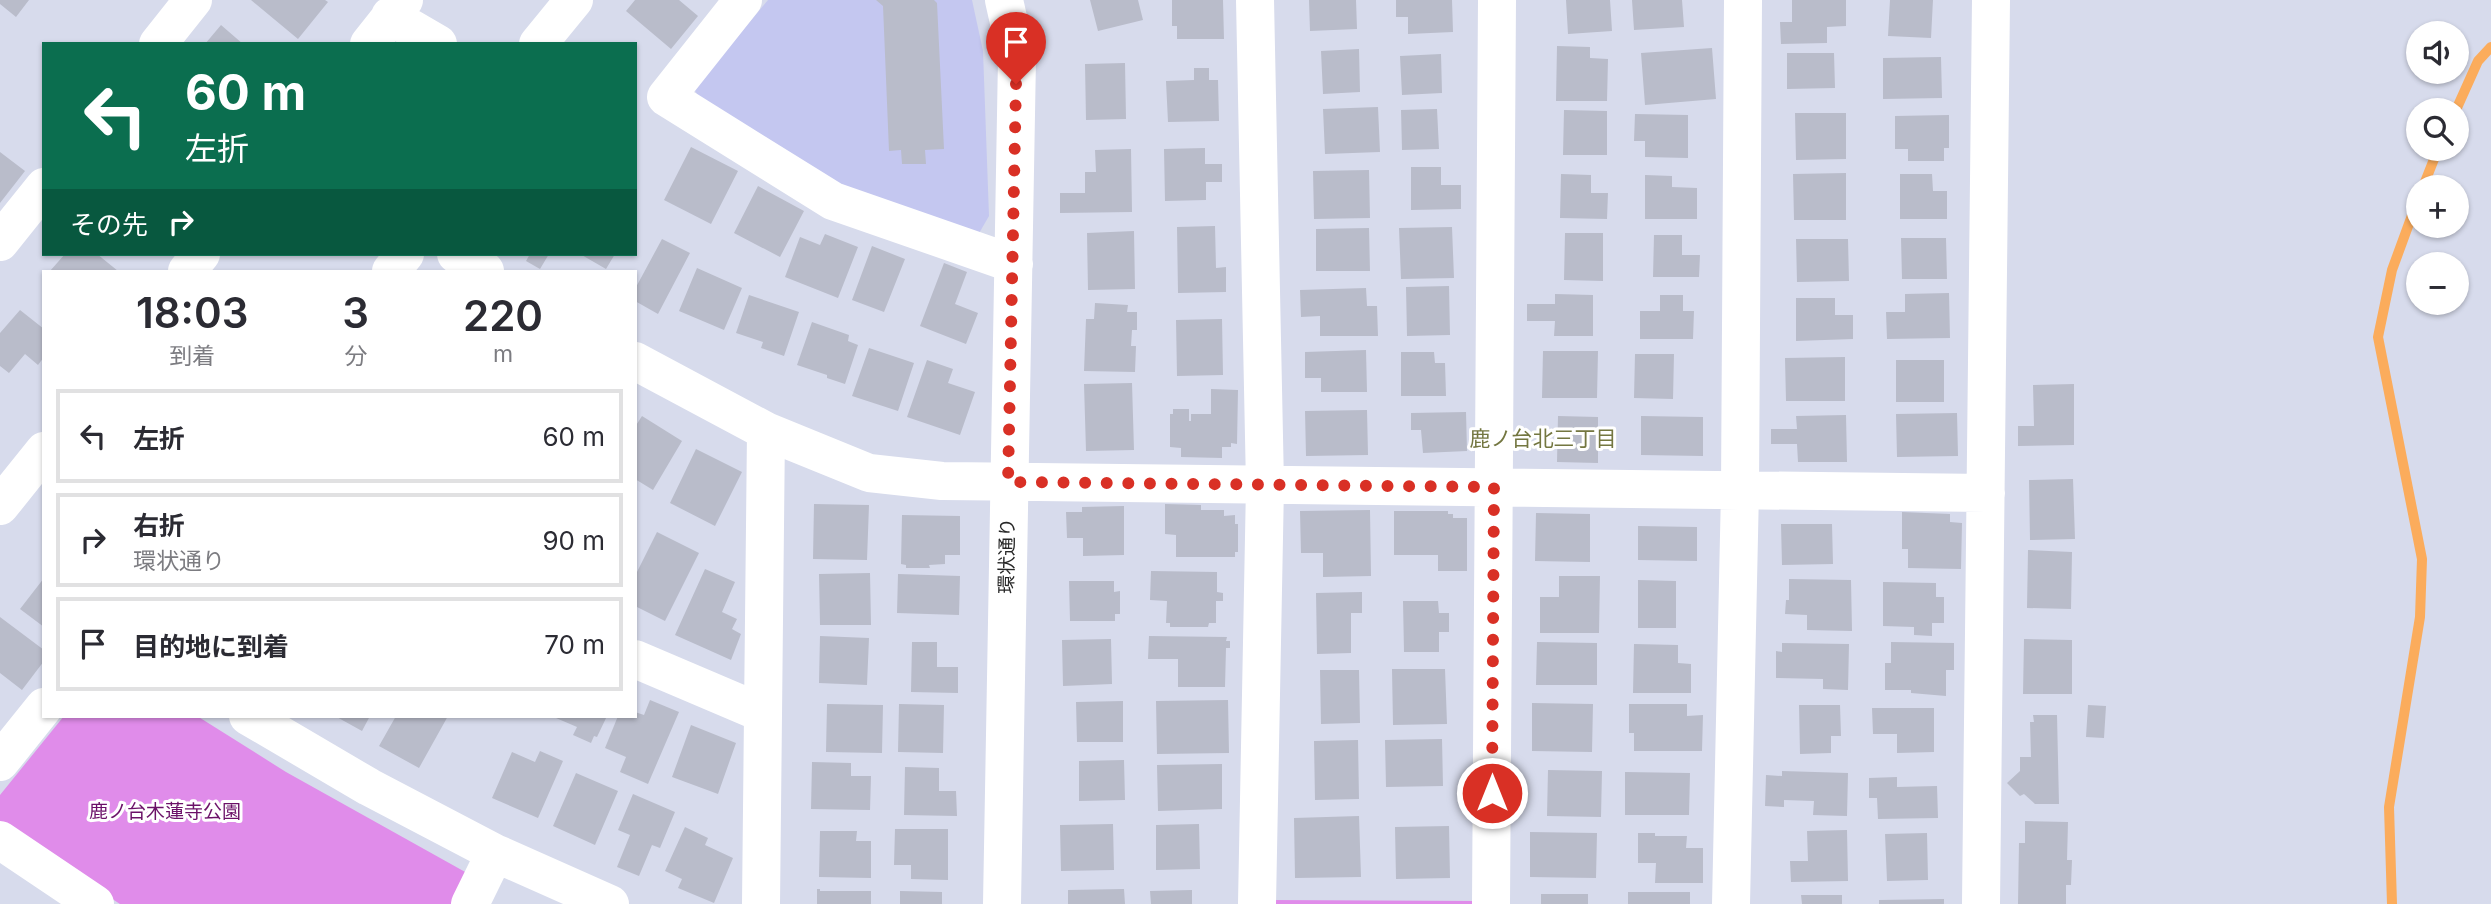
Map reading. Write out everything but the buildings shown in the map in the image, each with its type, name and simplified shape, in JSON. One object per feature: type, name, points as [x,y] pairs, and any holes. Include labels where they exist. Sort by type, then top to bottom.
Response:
[{"type":"street","points":[[160,42],[193,0]]},
{"type":"street","points":[[540,42],[574,0]]},
{"type":"street","points":[[743,0],[666,97],[833,201],[1014,264]]},
{"type":"street","name":"環状通り","points":[[1002,904],[1017,58],[1004,0]]},
{"type":"street","points":[[1255,0],[1265,485],[1257,904]]},
{"type":"street","points":[[1491,904],[1497,0]]},
{"type":"street","points":[[1731,904],[1740,490],[1743,0]]},
{"type":"street","points":[[1981,904],[1991,0]]},
{"type":"street","points":[[388,20],[434,42]]},
{"type":"street","points":[[0,242],[42,190]]},
{"type":"street","points":[[188,270],[199,256]]},
{"type":"street","points":[[392,270],[403,256]]},
{"type":"street","points":[[459,256],[483,270]]},
{"type":"street","points":[[637,362],[766,431],[869,473],[942,481],[1986,493]]},
{"type":"street","points":[[761,904],[766,431]]},
{"type":"street","points":[[0,506],[42,454]]},
{"type":"street","points":[[637,660],[762,713]]},
{"type":"street","points":[[0,762],[42,710]]},
{"type":"street","points":[[251,718],[369,787],[495,853],[610,904]]},
{"type":"street","points":[[0,840],[95,904]]},
{"type":"street","points":[[470,904],[495,853]]},
{"type":"shaded area","points":[[768,0],[972,0],[983,51],[989,216],[978,235],[833,182],[710,116],[694,89]]},
{"type":"green space","name":"鹿ノ台木蓮寺公園","points":[[62,718],[200,718],[286,772],[467,873],[452,904],[120,904],[0,826],[0,795]]},
{"type":"green space","points":[[1269,900],[1475,901],[1475,904],[1269,904]]},
{"type":"waterway","points":[[2461,98],[2478,61],[2491,47]]},
{"type":"waterway","points":[[2428,175],[2433,161]]},
{"type":"waterway","points":[[2392,904],[2389,807],[2420,617],[2422,559],[2378,337],[2392,270],[2406,232]]},
{"type":"district","name":"鹿ノ台北三丁目","points":[[1543,438]]},
{"type":"route","points":[[1016,84],[1008,482],[1494,487],[1492,793]]}]
